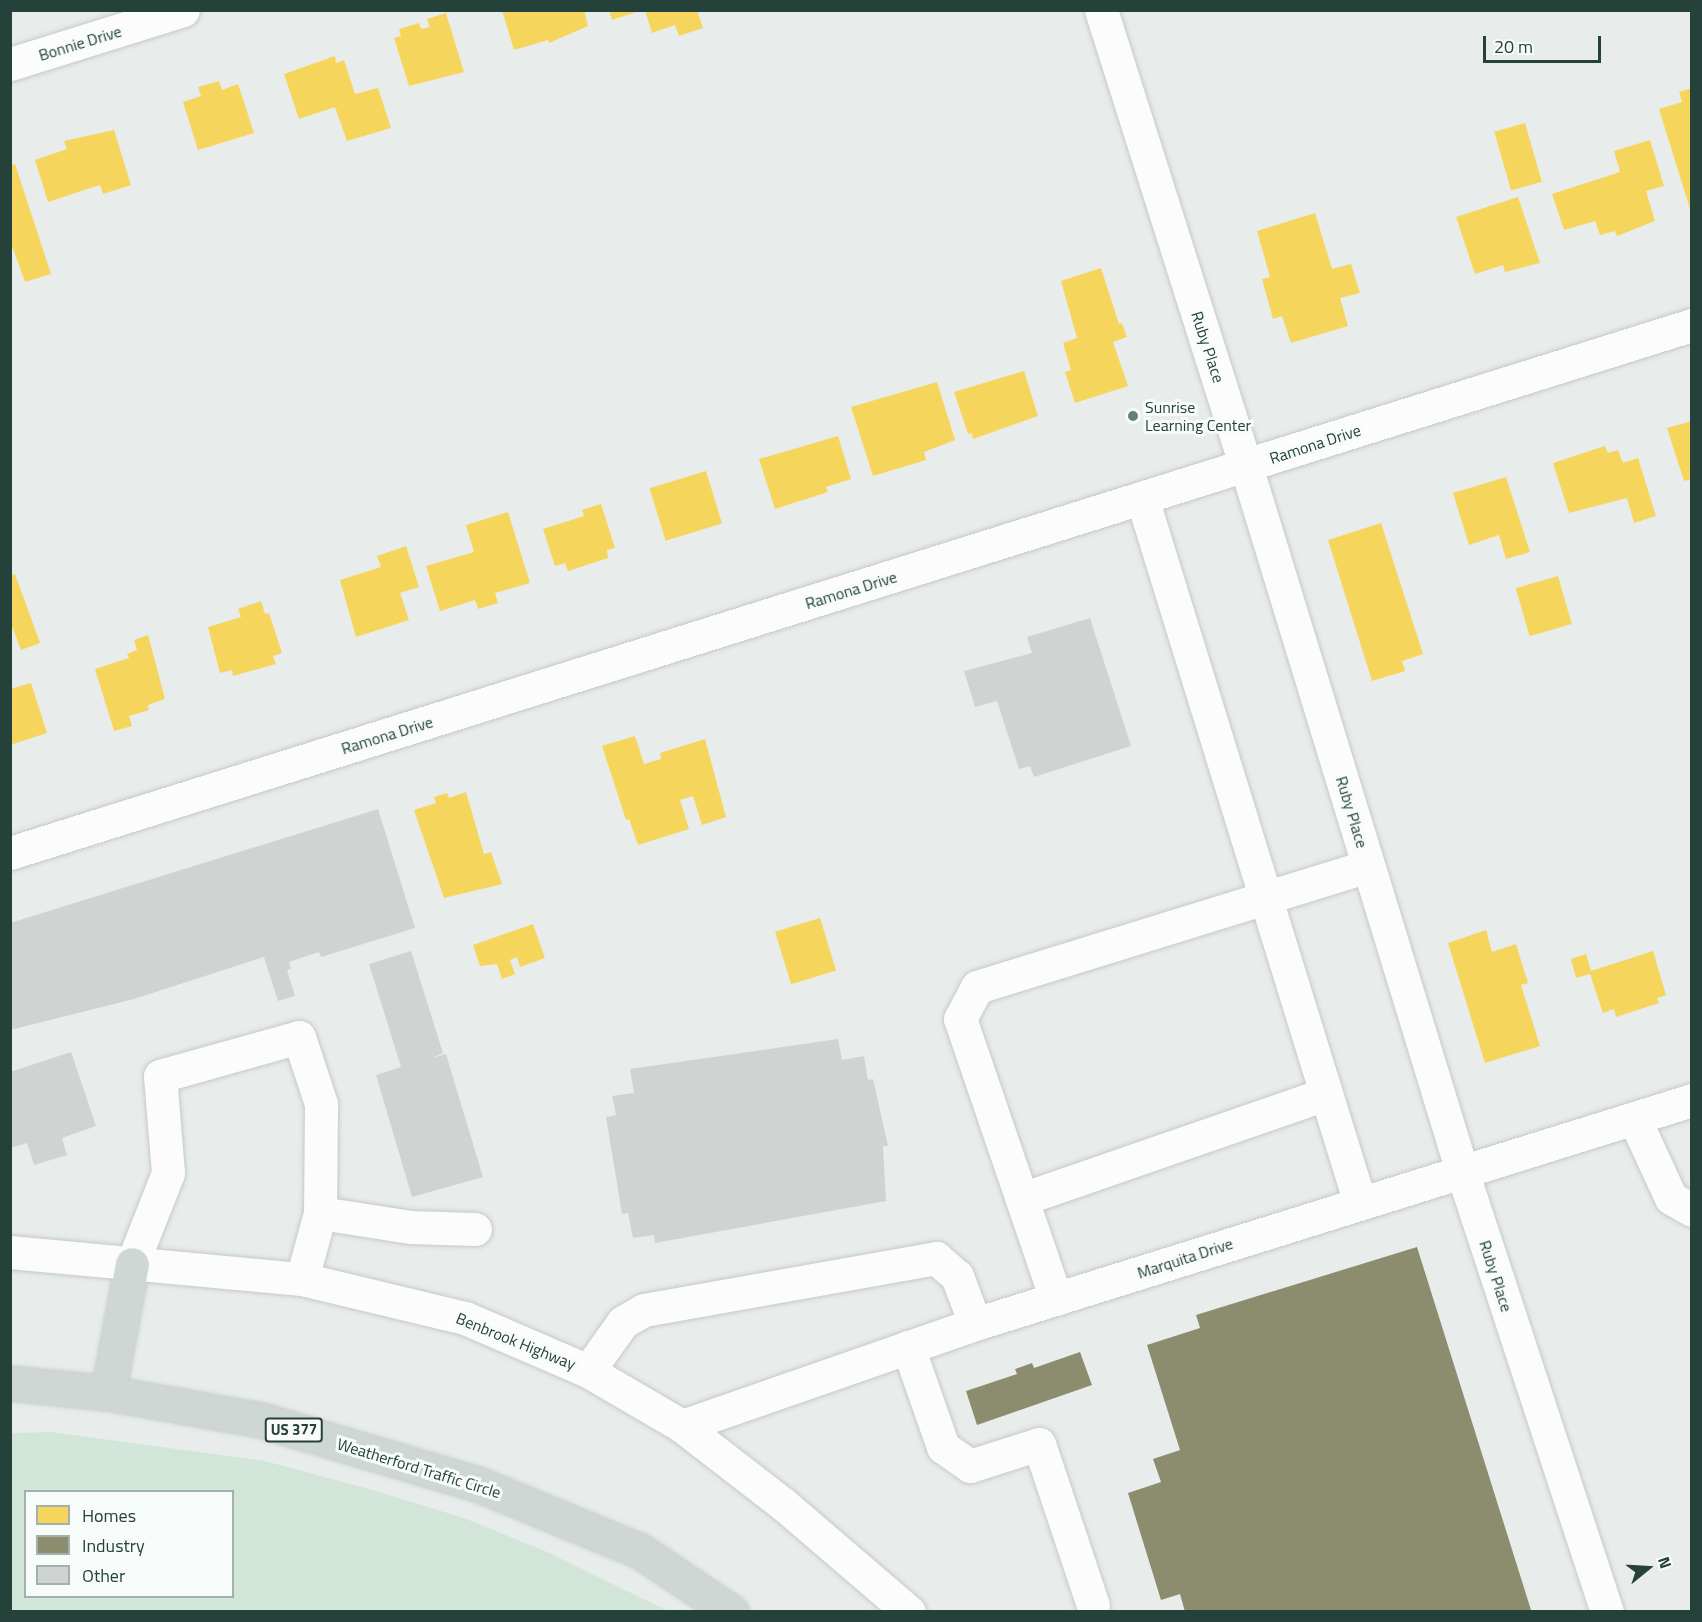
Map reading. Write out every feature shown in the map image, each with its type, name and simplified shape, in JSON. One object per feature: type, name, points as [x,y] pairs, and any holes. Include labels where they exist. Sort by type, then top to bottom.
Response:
[{"type":"main road","points":[[108,1393],[132,1264]]},
{"type":"main road","name":"Weatherford Traffic Circle","points":[[10,1383],[108,1393],[261,1420],[480,1485],[640,1551],[731,1611]]},
{"type":"street","name":"Bonnie Drive","points":[[10,64],[183,10]]},
{"type":"street","name":"Ruby Place","points":[[1101,10],[1246,466],[1462,1171],[1607,1611]]},
{"type":"street","name":"Ramona Drive","points":[[10,854],[1692,325]]},
{"type":"street","points":[[1142,498],[1263,899],[1360,1203]]},
{"type":"street","points":[[1056,1299],[960,1018],[977,987],[1368,866]]},
{"type":"street","points":[[132,1264],[168,1173],[160,1076],[299,1037],[321,1104],[320,1213],[302,1278]]},
{"type":"street","points":[[1022,1199],[1325,1094]]},
{"type":"street","name":"Marquita Drive","points":[[682,1426],[975,1324],[1692,1100]]},
{"type":"street","points":[[1635,1118],[1671,1198],[1692,1210]]},
{"type":"street","points":[[320,1213],[410,1227],[475,1229]]},
{"type":"street","name":"Benbrook Highway","points":[[10,1252],[302,1278],[465,1318],[588,1371],[682,1426],[783,1504],[909,1611]]},
{"type":"street","points":[[588,1371],[623,1322],[644,1310],[936,1258],[957,1276],[975,1324]]},
{"type":"street","points":[[908,1347],[943,1447],[970,1466],[1039,1444],[1093,1605]]},
{"type":"green space","points":[[51,1432],[265,1461],[369,1489],[464,1518],[545,1551],[668,1611],[11,1611],[11,1433]]},
{"type":"building: Homes","points":[[502,10],[584,10],[588,26],[549,43],[548,40],[514,50]]},
{"type":"building: Homes","points":[[609,10],[639,10],[639,11],[612,20]]},
{"type":"building: Homes","points":[[645,10],[697,10],[703,28],[679,36],[675,25],[652,33]]},
{"type":"building: Homes","points":[[446,13],[464,72],[409,86],[394,38],[401,36],[399,29],[419,23],[421,29],[430,27],[427,19]]},
{"type":"building: Homes","points":[[335,56],[336,63],[344,60],[355,94],[378,88],[391,128],[347,141],[335,107],[299,119],[284,74]]},
{"type":"building: Homes","points":[[219,81],[222,90],[238,84],[254,133],[198,150],[183,102],[201,96],[198,87]]},
{"type":"building: Homes","points":[[1692,88],[1691,212],[1659,109],[1682,102],[1679,92]]},
{"type":"building: Homes","points":[[1525,123],[1542,182],[1511,190],[1494,132]]},
{"type":"building: Homes","points":[[114,130],[131,185],[103,194],[100,185],[48,202],[35,160],[67,149],[64,141]]},
{"type":"building: Homes","points":[[1650,140],[1664,186],[1646,191],[1655,221],[1617,236],[1615,231],[1600,235],[1595,221],[1564,230],[1552,194],[1620,172],[1614,151]]},
{"type":"building: Homes","points":[[15,164],[51,274],[25,282],[10,240],[10,165]]},
{"type":"building: Homes","points":[[1518,197],[1540,263],[1505,272],[1503,265],[1475,274],[1456,217]]},
{"type":"building: Homes","points":[[1315,213],[1332,269],[1351,264],[1360,293],[1340,298],[1348,326],[1291,343],[1282,316],[1273,319],[1262,279],[1270,277],[1257,231]]},
{"type":"building: Homes","points":[[1101,268],[1119,324],[1122,323],[1127,337],[1113,342],[1128,386],[1075,403],[1065,372],[1071,370],[1063,343],[1077,338],[1061,281]]},
{"type":"building: Homes","points":[[1024,371],[1038,416],[973,439],[972,433],[968,434],[954,392]]},
{"type":"building: Homes","points":[[937,382],[955,440],[924,452],[926,460],[873,476],[851,407]]},
{"type":"building: Homes","points":[[1692,421],[1692,479],[1684,481],[1667,428]]},
{"type":"building: Homes","points":[[838,436],[851,479],[826,487],[828,492],[775,509],[759,459]]},
{"type":"building: Homes","points":[[1605,446],[1608,453],[1618,450],[1623,463],[1638,458],[1656,516],[1634,523],[1627,498],[1569,513],[1553,463]]},
{"type":"building: Homes","points":[[706,471],[722,524],[666,541],[650,488]]},
{"type":"building: Homes","points":[[1506,477],[1530,552],[1506,559],[1499,535],[1469,545],[1453,493]]},
{"type":"building: Homes","points":[[601,504],[615,548],[607,550],[608,558],[568,571],[565,563],[555,566],[543,529],[584,516],[582,510]]},
{"type":"building: Homes","points":[[508,512],[530,583],[495,593],[498,603],[478,609],[475,600],[440,611],[426,566],[474,552],[466,525]]},
{"type":"building: Homes","points":[[1381,523],[1423,654],[1402,661],[1405,671],[1372,681],[1328,540]]},
{"type":"building: Homes","points":[[406,546],[419,587],[400,593],[409,620],[356,637],[340,580],[381,567],[377,556]]},
{"type":"building: Homes","points":[[15,574],[40,643],[21,650],[10,621],[10,576]]},
{"type":"building: Homes","points":[[1558,576],[1572,624],[1529,636],[1516,588]]},
{"type":"building: Homes","points":[[261,601],[265,614],[269,613],[282,653],[273,656],[276,664],[233,676],[232,670],[220,673],[208,627],[241,617],[238,609]]},
{"type":"building: Homes","points":[[148,635],[165,699],[148,705],[149,710],[129,716],[132,726],[114,731],[95,669],[129,658],[127,654],[137,650],[134,640]]},
{"type":"building: Homes","points":[[31,683],[47,733],[10,745],[10,689]]},
{"type":"building: Homes","points":[[635,736],[644,764],[661,759],[660,753],[705,739],[726,817],[702,825],[693,796],[680,800],[689,829],[638,845],[629,819],[626,820],[602,746]]},
{"type":"building: Homes","points":[[466,792],[484,854],[491,852],[502,884],[444,898],[414,810],[436,803],[434,797],[447,793],[449,798]]},
{"type":"building: Homes","points":[[820,918],[836,971],[791,984],[775,932]]},
{"type":"building: Homes","points":[[533,924],[545,958],[520,967],[517,957],[510,960],[515,974],[502,979],[497,964],[480,966],[473,945]]},
{"type":"building: Homes","points":[[1486,930],[1492,952],[1516,944],[1528,983],[1521,985],[1540,1046],[1485,1063],[1448,943]]},
{"type":"building: Homes","points":[[1653,951],[1666,995],[1657,998],[1659,1003],[1616,1017],[1614,1009],[1603,1013],[1590,974],[1576,978],[1571,959],[1586,954],[1591,971]]},
{"type":"building: Industry","points":[[1417,1247],[1531,1610],[1185,1612],[1180,1594],[1161,1600],[1128,1493],[1161,1482],[1153,1459],[1180,1450],[1147,1345],[1200,1328],[1196,1315]]},
{"type":"building: Industry","points":[[1080,1352],[1092,1385],[977,1425],[966,1391],[1017,1374],[1015,1369],[1032,1363],[1034,1368]]},
{"type":"building: Other","points":[[1090,618],[1131,746],[1034,777],[1030,766],[1019,769],[997,701],[975,707],[964,671],[1032,653],[1027,637]]},
{"type":"building: Other","points":[[378,809],[415,928],[321,957],[319,952],[289,962],[291,969],[287,970],[295,996],[278,1001],[264,957],[134,999],[10,1030],[10,923]]},
{"type":"building: Other","points":[[411,951],[443,1053],[432,1058],[446,1054],[483,1177],[412,1197],[376,1075],[401,1067],[369,964]]},
{"type":"building: Other","points":[[838,1039],[842,1060],[864,1056],[868,1080],[873,1079],[888,1146],[883,1146],[886,1201],[655,1243],[654,1235],[633,1238],[628,1213],[622,1214],[606,1117],[616,1115],[612,1096],[634,1093],[630,1069]]},
{"type":"building: Other","points":[[71,1052],[96,1126],[62,1138],[67,1155],[34,1165],[27,1143],[10,1148],[10,1072]]},
{"type":"place","name":"Sunrise Learning Center","points":[[1133,416]]}]
